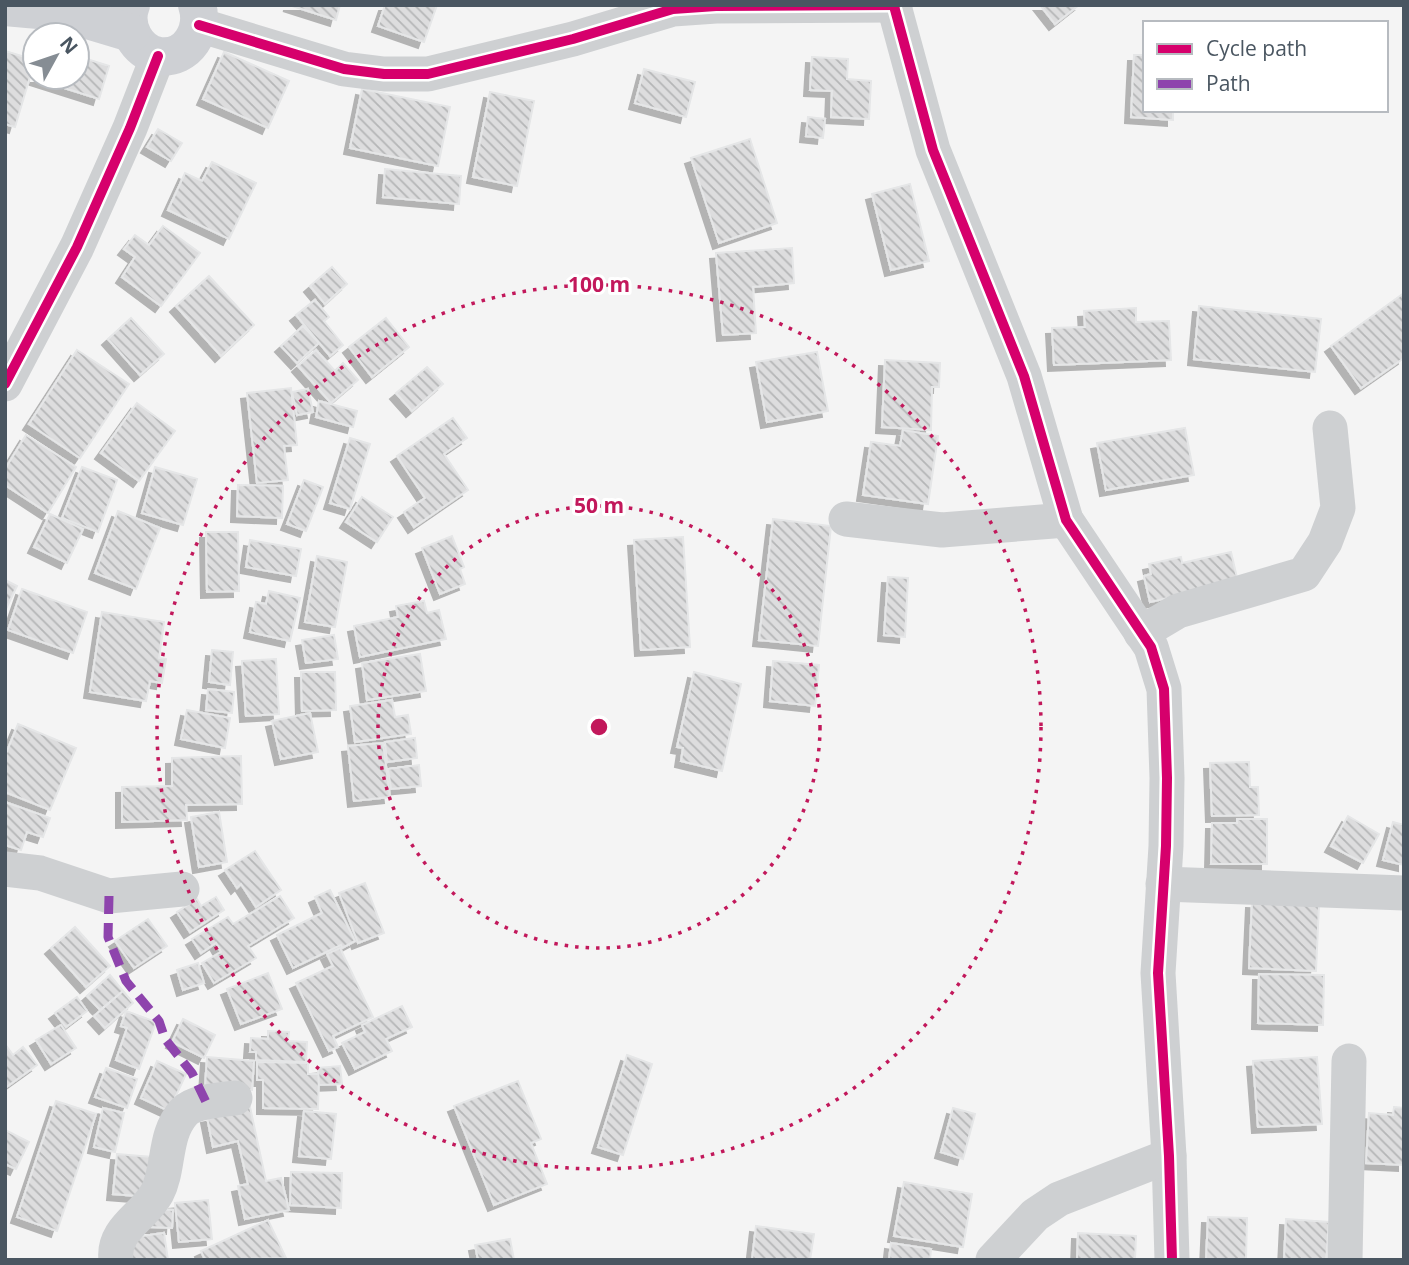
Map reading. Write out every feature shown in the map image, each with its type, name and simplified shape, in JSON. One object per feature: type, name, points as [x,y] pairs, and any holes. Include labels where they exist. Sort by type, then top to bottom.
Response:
[{"type":"street","points":[[5,7],[74,9],[140,31],[182,50],[191,43],[199,11],[344,69],[384,74],[428,74],[560,43],[673,9],[716,6],[894,6],[933,150],[1024,376],[1066,520],[1151,647],[1164,690],[1167,778],[1158,973],[1172,1260]]},
{"type":"street","points":[[5,384],[76,247],[130,128],[140,31]]},
{"type":"street","points":[[1141,633],[1178,611],[1304,574],[1325,542],[1338,508],[1330,428]]},
{"type":"street","points":[[846,519],[943,530],[1066,520]]},
{"type":"street","points":[[5,869],[40,873],[109,896],[182,889]]},
{"type":"street","points":[[1163,884],[1404,893]]},
{"type":"street","points":[[1345,1260],[1349,1061]]},
{"type":"street","points":[[116,1260],[115,1251],[120,1235],[155,1197],[163,1180],[166,1151],[173,1131],[185,1111],[206,1102],[235,1098]]},
{"type":"street","points":[[993,1260],[1035,1215],[1059,1199],[1169,1156]]},
{"type":"building","points":[[289,5],[340,5],[336,20]]},
{"type":"building","points":[[385,5],[437,5],[424,42],[378,26]]},
{"type":"building","points":[[1040,5],[1079,5],[1055,24]]},
{"type":"building","points":[[5,51],[21,56],[21,91],[26,91],[15,127],[5,124]]},
{"type":"building","points":[[224,52],[289,81],[268,128],[203,99]]},
{"type":"building","points":[[1134,55],[1143,55],[1143,112],[1173,112],[1173,120],[1131,117]]},
{"type":"building","points":[[812,57],[848,59],[847,79],[871,81],[869,119],[831,117],[832,91],[810,90]]},
{"type":"building","points":[[91,60],[109,66],[99,99],[74,91],[91,91]]},
{"type":"building","points":[[644,69],[695,82],[686,117],[635,103]]},
{"type":"building","points":[[362,89],[450,107],[438,166],[350,148]]},
{"type":"building","points":[[490,92],[534,101],[517,186],[473,177]]},
{"type":"building","points":[[808,117],[825,119],[823,138],[806,136]]},
{"type":"building","points":[[158,129],[182,143],[171,161],[147,147]]},
{"type":"building","points":[[750,139],[777,223],[719,243],[691,158]]},
{"type":"building","points":[[212,162],[256,183],[229,239],[168,210],[185,173],[202,181]]},
{"type":"building","points":[[385,169],[461,176],[459,204],[383,197]]},
{"type":"building","points":[[910,184],[929,261],[891,270],[872,194]]},
{"type":"building","points":[[163,226],[200,253],[161,306],[122,277],[135,257],[124,249],[135,235],[149,245]]},
{"type":"building","points":[[792,248],[794,283],[753,287],[756,333],[723,335],[716,253]]},
{"type":"building","points":[[332,267],[347,284],[325,304],[310,286]]},
{"type":"building","points":[[209,276],[254,325],[221,356],[176,306]]},
{"type":"building","points":[[1404,293],[1404,358],[1361,388],[1331,346]]},
{"type":"building","points":[[315,300],[329,317],[324,321],[343,345],[330,356],[296,315]]},
{"type":"building","points":[[1199,306],[1321,319],[1315,372],[1194,359]]},
{"type":"building","points":[[1136,308],[1136,322],[1169,321],[1171,360],[1054,365],[1052,328],[1085,327],[1084,311]]},
{"type":"building","points":[[131,318],[164,354],[140,375],[108,339]]},
{"type":"building","points":[[386,318],[409,347],[372,377],[349,347]]},
{"type":"building","points":[[303,326],[319,343],[297,363],[281,346]]},
{"type":"building","points":[[77,350],[129,384],[80,458],[29,424]]},
{"type":"building","points":[[316,350],[335,371],[343,363],[358,380],[331,403],[298,366]]},
{"type":"building","points":[[817,352],[828,411],[767,422],[756,362]]},
{"type":"building","points":[[885,360],[940,363],[939,387],[932,387],[931,430],[882,427]]},
{"type":"building","points":[[427,367],[443,384],[412,411],[396,393]]},
{"type":"building","points":[[291,388],[297,445],[284,446],[288,480],[257,483],[247,393]]},
{"type":"building","points":[[308,389],[313,412],[297,415],[292,392]]},
{"type":"building","points":[[319,401],[357,411],[353,427],[316,417]]},
{"type":"building","points":[[137,403],[175,431],[139,481],[101,453]]},
{"type":"building","points":[[453,418],[467,438],[444,454],[468,490],[414,527],[404,512],[425,498],[397,456]]},
{"type":"building","points":[[1185,428],[1194,475],[1106,490],[1097,443]]},
{"type":"building","points":[[903,430],[938,436],[928,504],[863,495],[871,442],[900,446]]},
{"type":"building","points":[[26,435],[76,467],[48,513],[5,485],[5,469]]},
{"type":"building","points":[[350,438],[370,444],[350,509],[330,503]]},
{"type":"building","points":[[82,467],[117,480],[98,532],[62,518]]},
{"type":"building","points":[[155,467],[197,479],[183,525],[142,513]]},
{"type":"building","points":[[304,480],[323,487],[306,531],[287,524]]},
{"type":"building","points":[[238,485],[283,486],[282,518],[237,516]]},
{"type":"building","points":[[362,497],[393,517],[377,542],[346,522]]},
{"type":"building","points":[[118,511],[160,528],[136,589],[95,573]]},
{"type":"building","points":[[50,514],[83,529],[67,563],[34,547]]},
{"type":"building","points":[[773,519],[831,526],[818,646],[759,640]]},
{"type":"building","points":[[206,532],[238,532],[239,591],[207,592]]},
{"type":"building","points":[[452,536],[464,567],[460,569],[465,584],[440,594],[422,548]]},
{"type":"building","points":[[683,537],[690,647],[641,650],[634,540]]},
{"type":"building","points":[[250,540],[301,549],[296,576],[246,567]]},
{"type":"building","points":[[1231,552],[1238,582],[1150,602],[1144,576],[1151,574],[1149,564],[1181,557],[1182,563]]},
{"type":"building","points":[[317,556],[347,562],[335,627],[305,622]]},
{"type":"building","points":[[888,577],[908,578],[905,637],[884,635]]},
{"type":"building","points":[[5,580],[17,586],[5,611]]},
{"type":"building","points":[[22,589],[87,612],[73,653],[8,630]]},
{"type":"building","points":[[269,591],[300,598],[290,641],[250,632],[256,602],[266,604]]},
{"type":"building","points":[[424,601],[427,613],[439,610],[446,639],[360,657],[354,626],[398,617],[396,606]]},
{"type":"building","points":[[102,612],[164,622],[159,658],[166,659],[162,683],[150,681],[146,701],[90,692]]},
{"type":"building","points":[[334,635],[338,659],[306,663],[302,640]]},
{"type":"building","points":[[212,650],[233,652],[230,685],[209,682]]},
{"type":"building","points":[[420,654],[426,691],[367,700],[362,663]]},
{"type":"building","points":[[276,659],[279,714],[246,716],[242,661]]},
{"type":"building","points":[[773,661],[819,665],[815,706],[770,701]]},
{"type":"building","points":[[301,672],[335,672],[336,710],[302,711]]},
{"type":"building","points":[[694,672],[741,684],[722,771],[681,761],[683,748],[677,747]]},
{"type":"building","points":[[208,689],[234,692],[232,713],[206,710]]},
{"type":"building","points":[[392,700],[395,717],[408,715],[411,734],[355,742],[350,706]]},
{"type":"building","points":[[187,710],[230,718],[225,748],[181,739]]},
{"type":"building","points":[[310,713],[318,752],[281,759],[272,721]]},
{"type":"building","points":[[18,724],[76,748],[50,810],[5,792],[5,756]]},
{"type":"building","points":[[415,738],[417,758],[387,762],[385,742]]},
{"type":"building","points":[[383,743],[390,797],[354,801],[348,746]]},
{"type":"building","points":[[241,756],[242,804],[186,805],[187,820],[122,822],[122,787],[172,786],[172,758]]},
{"type":"building","points":[[1249,762],[1250,787],[1258,787],[1259,815],[1212,816],[1210,763]]},
{"type":"building","points":[[419,765],[421,786],[391,789],[388,769]]},
{"type":"building","points":[[5,802],[50,818],[43,837],[27,832],[21,850],[5,845]]},
{"type":"building","points":[[219,812],[227,862],[199,867],[191,817]]},
{"type":"building","points":[[1348,816],[1379,834],[1363,863],[1331,846]]},
{"type":"building","points":[[1237,819],[1267,819],[1267,864],[1211,864],[1212,823],[1237,823]]},
{"type":"building","points":[[1393,822],[1404,825],[1404,865],[1383,860]]},
{"type":"building","points":[[255,851],[281,890],[256,907],[241,884],[237,888],[225,870]]},
{"type":"building","points":[[365,883],[384,933],[358,943],[339,893]]},
{"type":"building","points":[[330,890],[355,941],[293,968],[277,935],[322,913],[315,897]]},
{"type":"building","points":[[280,896],[294,918],[248,946],[256,958],[214,983],[202,963],[221,952],[216,943],[201,953],[192,939],[228,917],[233,924]]},
{"type":"building","points":[[216,897],[224,910],[190,932],[177,912],[197,899],[201,906]]},
{"type":"building","points":[[1252,902],[1319,905],[1316,971],[1249,968]]},
{"type":"building","points":[[148,919],[167,946],[134,968],[115,941]]},
{"type":"building","points":[[75,927],[110,966],[86,987],[51,948]]},
{"type":"building","points":[[340,948],[373,1017],[333,1036],[338,1047],[329,1051],[296,983],[333,966],[327,954]]},
{"type":"building","points":[[198,963],[204,983],[183,990],[177,970]]},
{"type":"building","points":[[268,973],[282,1009],[241,1024],[227,989]]},
{"type":"building","points":[[1259,974],[1324,975],[1323,1025],[1258,1023]]},
{"type":"building","points":[[110,975],[123,991],[100,1010],[87,996]]},
{"type":"building","points":[[123,991],[133,1003],[105,1028],[94,1016]]},
{"type":"building","points":[[77,997],[87,1011],[66,1027],[55,1013]]},
{"type":"building","points":[[402,1006],[412,1027],[386,1039],[392,1051],[355,1069],[342,1043],[365,1032],[362,1025]]},
{"type":"building","points":[[126,1011],[156,1022],[139,1069],[116,1060],[127,1028],[121,1026]]},
{"type":"building","points":[[183,1019],[215,1035],[204,1058],[172,1042]]},
{"type":"building","points":[[61,1025],[76,1048],[51,1064],[36,1040]]},
{"type":"building","points":[[268,1031],[289,1032],[288,1041],[307,1042],[306,1062],[256,1060],[256,1052],[250,1052],[251,1038],[268,1039]]},
{"type":"building","points":[[5,1044],[13,1055],[23,1047],[37,1065],[5,1088]]},
{"type":"building","points":[[627,1055],[652,1064],[623,1155],[598,1147]]},
{"type":"building","points":[[207,1057],[254,1061],[252,1090],[205,1087]]},
{"type":"building","points":[[1317,1057],[1322,1124],[1258,1127],[1253,1061]]},
{"type":"building","points":[[157,1061],[186,1074],[169,1111],[141,1098]]},
{"type":"building","points":[[257,1062],[308,1063],[308,1074],[319,1074],[318,1109],[263,1108],[263,1080],[257,1080]]},
{"type":"building","points":[[340,1066],[342,1084],[319,1085],[318,1068]]},
{"type":"building","points":[[106,1068],[137,1079],[127,1108],[95,1097]]},
{"type":"building","points":[[518,1081],[541,1139],[531,1143],[547,1184],[494,1205],[454,1106]]},
{"type":"building","points":[[56,1101],[96,1114],[57,1231],[17,1217]]},
{"type":"building","points":[[250,1107],[266,1181],[281,1178],[289,1210],[245,1219],[238,1186],[248,1184],[238,1141],[213,1147],[207,1117]]},
{"type":"building","points":[[1394,1107],[1404,1108],[1404,1165],[1366,1163],[1369,1113],[1393,1115]]},
{"type":"building","points":[[103,1108],[124,1113],[115,1152],[94,1147]]},
{"type":"building","points":[[953,1108],[975,1114],[963,1159],[941,1152]]},
{"type":"building","points":[[304,1111],[336,1114],[331,1159],[299,1156]]},
{"type":"building","points":[[5,1130],[29,1142],[16,1169],[5,1164]]},
{"type":"building","points":[[117,1154],[152,1157],[149,1197],[113,1194]]},
{"type":"building","points":[[291,1172],[342,1173],[341,1208],[290,1205]]},
{"type":"building","points":[[904,1182],[972,1194],[963,1247],[894,1236]]},
{"type":"building","points":[[208,1200],[212,1239],[179,1242],[175,1203]]},
{"type":"building","points":[[152,1209],[173,1210],[172,1228],[151,1227]]},
{"type":"building","points":[[1208,1217],[1247,1218],[1246,1260],[1206,1260]]},
{"type":"building","points":[[1286,1219],[1329,1222],[1326,1260],[1284,1260]]},
{"type":"building","points":[[268,1220],[286,1258],[205,1260],[201,1251]]},
{"type":"building","points":[[756,1226],[814,1234],[810,1260],[752,1260]]},
{"type":"building","points":[[164,1233],[168,1260],[131,1260],[128,1238]]},
{"type":"building","points":[[1078,1233],[1136,1236],[1135,1260],[1077,1260]]},
{"type":"building","points":[[510,1239],[514,1260],[478,1260],[475,1245]]},
{"type":"building","points":[[891,1243],[931,1249],[930,1260],[889,1260]]},
{"type":"marked path","points":[[109,896],[108,937],[126,981],[159,1021],[165,1039],[192,1073],[206,1102]]},
{"type":"cycle path","points":[[199,25],[344,69],[384,74],[428,74],[573,39],[673,9],[716,6],[895,5]]},
{"type":"cycle path","points":[[894,6],[933,150],[1024,376],[1066,520],[1151,647],[1164,689],[1166,846],[1158,973],[1172,1260]]},
{"type":"cycle path","points":[[5,384],[77,247],[130,128],[158,56]]}]
